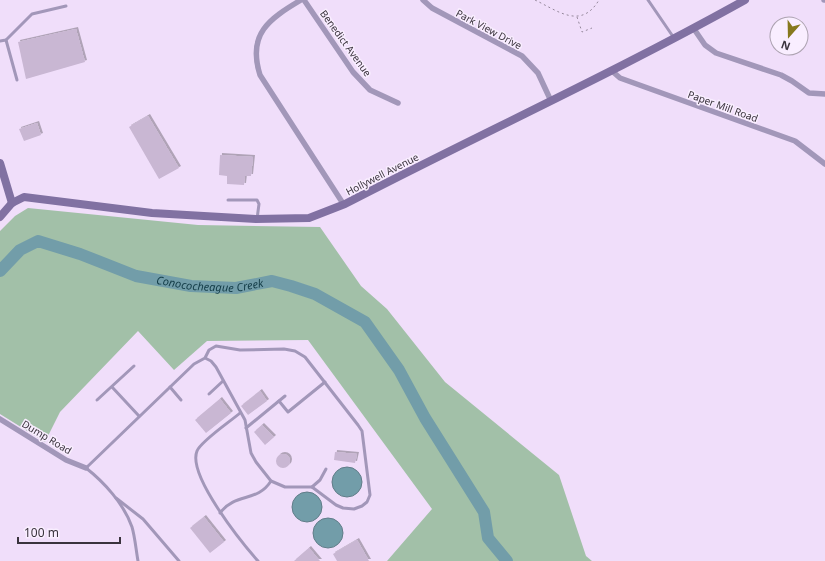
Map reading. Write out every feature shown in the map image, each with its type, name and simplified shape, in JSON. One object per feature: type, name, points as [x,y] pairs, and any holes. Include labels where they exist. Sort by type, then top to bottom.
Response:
[{"type":"street","points":[[300,0],[277,15],[264,27],[257,41],[256,61],[260,75],[344,204]]},
{"type":"street","name":"Benedict Avenue","points":[[304,0],[353,72],[370,90],[398,103]]},
{"type":"street","name":"Park View Drive","points":[[423,0],[432,8],[522,56],[538,73],[551,101]]},
{"type":"street","name":"Hollywell Avenue","points":[[12,203],[24,197],[152,213],[257,219],[309,218],[344,204],[612,71],[694,29],[745,0]]},
{"type":"street","points":[[694,29],[705,45],[716,53],[781,76],[792,81],[809,93],[825,94]]},
{"type":"street","name":"Paper Mill Road","points":[[612,71],[620,78],[795,141],[825,164]]},
{"type":"street","points":[[0,163],[12,203],[0,218]]},
{"type":"street","name":"Dump Road","points":[[0,419],[66,460],[86,468]]},
{"type":"lane","points":[[648,0],[675,39]]},
{"type":"lane","points":[[0,42],[6,40],[32,14],[66,6]]},
{"type":"lane","points":[[6,40],[17,80]]},
{"type":"lane","points":[[228,200],[257,200],[259,204],[257,219]]},
{"type":"lane","points":[[179,561],[143,519],[114,496],[86,468],[194,364],[205,358],[209,350],[216,346],[240,350],[284,349],[295,351],[305,357],[362,431],[370,495],[367,502],[362,506],[354,509],[343,508],[336,505],[312,487],[286,487],[271,481],[251,453],[244,420],[211,361],[205,358]]},
{"type":"lane","points":[[97,400],[134,366]]},
{"type":"lane","points":[[209,394],[223,381]]},
{"type":"lane","points":[[279,401],[288,412],[325,382]]},
{"type":"lane","points":[[112,387],[139,416]]},
{"type":"lane","points":[[170,387],[181,400]]},
{"type":"lane","points":[[246,428],[285,396]]},
{"type":"lane","points":[[240,413],[202,444],[197,451],[196,460],[197,468],[220,513],[258,561]]},
{"type":"lane","points":[[312,487],[320,480],[326,469]]},
{"type":"lane","points":[[220,513],[232,501],[261,492],[271,481]]},
{"type":"lane","points":[[114,496],[132,527],[138,561]]},
{"type":"path","points":[[535,0],[569,16],[577,17],[594,8],[599,0]]},
{"type":"path","points":[[577,17],[582,32],[592,28]]},
{"type":"shaded area","points":[[28,208],[198,225],[320,227],[361,286],[387,309],[445,382],[559,475],[586,556],[592,561],[387,561],[432,509],[308,340],[207,341],[174,370],[138,331],[60,412],[45,442],[0,414],[0,231],[15,216]]},
{"type":"shaded area","points":[[347,467],[357,472],[362,482],[357,492],[347,497],[337,492],[332,482],[337,472]]},
{"type":"shaded area","points":[[307,492],[317,497],[322,507],[317,517],[307,522],[297,517],[292,507],[297,497]]},
{"type":"shaded area","points":[[328,518],[334,519],[342,527],[342,539],[334,547],[328,548],[322,547],[314,539],[313,533],[314,527],[322,519]]},
{"type":"building","points":[[76,29],[85,62],[26,79],[18,42]]},
{"type":"building","points":[[148,116],[179,168],[159,179],[129,127]]},
{"type":"building","points":[[37,123],[41,135],[24,141],[19,129]]},
{"type":"building","points":[[220,155],[253,157],[251,176],[245,176],[244,185],[227,184],[227,176],[219,175]]},
{"type":"building","points":[[260,391],[267,401],[248,415],[241,406]]},
{"type":"building","points":[[220,399],[231,413],[206,433],[195,420]]},
{"type":"building","points":[[262,425],[274,437],[265,445],[254,432]]},
{"type":"building","points":[[335,452],[357,454],[355,463],[334,460]]},
{"type":"building","points":[[280,454],[286,454],[290,458],[290,464],[286,468],[280,468],[276,464],[276,458]]},
{"type":"building","points":[[204,517],[224,542],[210,553],[190,528]]},
{"type":"building","points":[[357,540],[369,561],[337,561],[333,554]]},
{"type":"building","points":[[309,548],[320,561],[294,561]]},
{"type":"waterway","name":"Conococheague Creek","points":[[0,271],[20,250],[38,241],[80,254],[136,276],[191,286],[236,288],[272,281],[315,294],[365,322],[399,370],[425,418],[484,512],[488,538],[507,561]]}]
